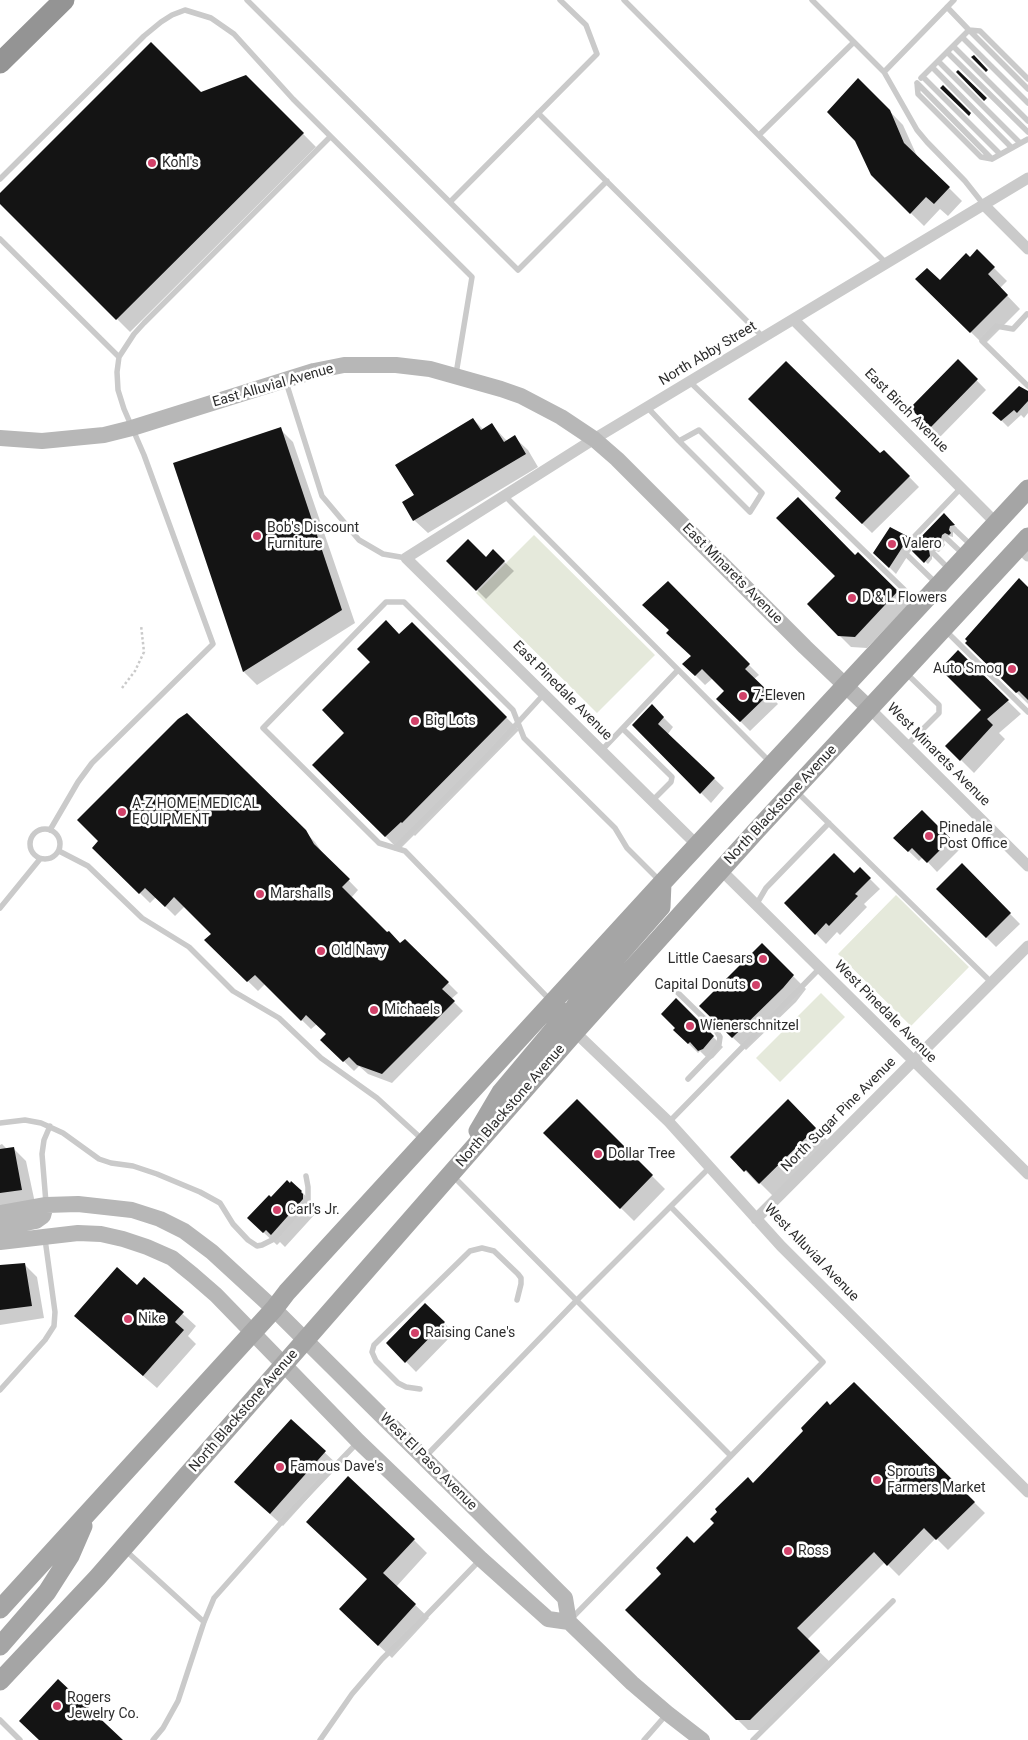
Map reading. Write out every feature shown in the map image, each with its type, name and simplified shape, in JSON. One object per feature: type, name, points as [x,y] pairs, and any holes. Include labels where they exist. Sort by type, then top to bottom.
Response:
[{"type":"highway","points":[[0,63],[64,0]]},
{"type":"main road","points":[[0,1609],[425,1141],[1028,489]]},
{"type":"main road","name":"North Blackstone Avenue","points":[[0,1681],[123,1548],[452,1175],[575,1032],[721,870],[943,629],[1025,546]]},
{"type":"main road","points":[[575,1032],[572,1016],[574,1008],[662,907],[662,883]]},
{"type":"main road","points":[[452,1175],[501,1092],[559,1024],[561,1016],[553,1002]]},
{"type":"main road","points":[[0,1646],[47,1592],[61,1572],[88,1514]]},
{"type":"street","name":"North Abby Street","points":[[406,558],[594,439],[1028,178]]},
{"type":"street","points":[[984,205],[1028,249]]},
{"type":"street","name":"East Birch Avenue","points":[[794,320],[996,523]]},
{"type":"street","name":"East Alluvial Avenue","points":[[0,438],[42,441],[104,435],[314,371],[344,366],[396,365],[430,369],[456,375],[521,396],[561,417],[594,439]]},
{"type":"street","name":"East Minarets Avenue","points":[[594,439],[617,459],[805,647],[870,708]]},
{"type":"street","name":"East Pinedale Avenue","points":[[406,558],[697,845]]},
{"type":"street","name":"West Minarets Avenue","points":[[870,708],[1028,866]]},
{"type":"street","name":"West Pinedale Avenue","points":[[721,870],[1028,1174]]},
{"type":"street","name":"North Sugar Pine Avenue","points":[[756,1219],[1028,946]]},
{"type":"street","name":"West Alluvial Avenue","points":[[575,1032],[668,1122],[756,1219],[1028,1492]]},
{"type":"street","name":"West El Paso Avenue","points":[[0,1212],[46,1205],[78,1204],[132,1210],[160,1219],[184,1231],[212,1252],[274,1309],[565,1598],[568,1622]]},
{"type":"street","points":[[0,1228],[36,1221],[43,1216],[46,1205]]},
{"type":"street","points":[[0,1242],[78,1233],[101,1234],[147,1247],[172,1258],[193,1275],[252,1332],[358,1441],[481,1559],[548,1619],[568,1622],[632,1683],[702,1740]]},
{"type":"lane","points":[[248,0],[518,270],[607,181]]},
{"type":"lane","points":[[450,202],[597,54],[586,26],[560,0]]},
{"type":"lane","points":[[624,0],[887,264]]},
{"type":"lane","points":[[812,0],[884,72],[917,130],[965,181],[984,205]]},
{"type":"lane","points":[[884,72],[954,0]]},
{"type":"lane","points":[[947,7],[1028,89]]},
{"type":"lane","points":[[0,179],[144,36],[172,14],[185,10],[211,18],[234,34],[330,137],[472,277],[456,375]]},
{"type":"lane","points":[[969,30],[916,83],[918,94],[981,157],[992,159],[1028,139]]},
{"type":"lane","points":[[969,30],[980,31],[1028,79]]},
{"type":"lane","points":[[962,37],[1028,103]]},
{"type":"lane","points":[[759,135],[854,42]]},
{"type":"lane","points":[[953,46],[1028,120]]},
{"type":"lane","points":[[947,52],[1028,132]]},
{"type":"lane","points":[[938,61],[1020,143]]},
{"type":"lane","points":[[932,67],[1012,148]]},
{"type":"lane","points":[[923,77],[1000,154]]},
{"type":"lane","points":[[538,113],[764,338]]},
{"type":"lane","points":[[50,830],[74,788],[92,763],[213,644],[144,456],[124,409],[118,390],[117,372],[119,357],[134,334],[144,323],[330,137]]},
{"type":"lane","points":[[0,240],[119,357]]},
{"type":"lane","points":[[1027,314],[1013,329],[996,326],[982,341],[1028,386]]},
{"type":"lane","points":[[286,380],[322,496],[359,540],[383,554],[406,558]]},
{"type":"lane","points":[[690,382],[920,605]]},
{"type":"lane","points":[[647,407],[679,441],[750,512],[762,493],[700,430],[679,441]]},
{"type":"lane","points":[[938,585],[906,553],[961,488]]},
{"type":"lane","points":[[505,496],[772,764]]},
{"type":"lane","points":[[954,529],[970,552]]},
{"type":"lane","points":[[946,538],[970,552]]},
{"type":"lane","points":[[933,553],[951,571]]},
{"type":"lane","points":[[553,1002],[405,852],[379,843],[263,728],[386,602],[404,602],[513,710],[524,738],[615,828],[627,848],[662,883]]},
{"type":"lane","points":[[943,629],[1028,712]]},
{"type":"lane","points":[[601,751],[678,670]]},
{"type":"lane","points":[[904,671],[939,705],[939,713],[907,745]]},
{"type":"lane","points":[[395,848],[544,694]]},
{"type":"lane","points":[[623,729],[672,778],[671,782],[652,801]]},
{"type":"lane","points":[[795,790],[992,983]]},
{"type":"lane","points":[[756,905],[766,888],[829,823]]},
{"type":"lane","points":[[45,829],[50,830],[55,832],[60,840],[59,851],[49,860],[40,859],[32,852],[30,841],[36,832],[45,829]]},
{"type":"lane","points":[[59,851],[88,866],[142,918],[189,947],[233,991],[280,1018],[321,1058],[377,1098],[425,1141]]},
{"type":"lane","points":[[0,908],[40,859]]},
{"type":"lane","points":[[668,1122],[820,968]]},
{"type":"lane","points":[[670,985],[715,1029],[720,1037],[719,1044],[713,1053],[688,1078]]},
{"type":"lane","points":[[0,1123],[26,1120],[50,1126],[99,1159],[133,1166],[200,1192],[220,1203],[234,1224],[248,1240],[257,1246],[274,1239],[308,1200],[306,1176]]},
{"type":"lane","points":[[46,1205],[42,1154],[44,1140],[50,1126]]},
{"type":"lane","points":[[424,1457],[710,1167]]},
{"type":"lane","points":[[452,1175],[731,1456]]},
{"type":"lane","points":[[568,1622],[823,1362],[671,1207]]},
{"type":"lane","points":[[0,1390],[45,1340],[54,1326],[55,1312],[45,1237]]},
{"type":"lane","points":[[420,1389],[406,1387],[398,1383],[376,1361],[372,1352],[374,1345],[470,1251],[482,1248],[494,1251],[521,1278],[517,1300]]},
{"type":"lane","points":[[153,1740],[164,1728],[178,1701],[204,1622],[214,1598],[358,1441]]},
{"type":"lane","points":[[123,1548],[204,1622]]},
{"type":"lane","points":[[320,1740],[352,1694],[382,1659],[481,1559]]},
{"type":"lane","points":[[753,1740],[893,1601]]},
{"type":"lane","points":[[644,1740],[667,1713]]},
{"type":"lane","points":[[0,1720],[20,1740]]},
{"type":"path","points":[[122,688],[142,658],[144,647],[141,625]]},
{"type":"shaded area","points":[[534,535],[655,655],[597,713],[476,593]]},
{"type":"shaded area","points":[[896,895],[969,967],[911,1026],[838,954]]},
{"type":"shaded area","points":[[821,993],[845,1017],[780,1082],[756,1058]]},
{"type":"building","name":"Kohl's","points":[[151,42],[201,92],[246,75],[304,133],[116,320],[0,204],[0,193]]},
{"type":"building","points":[[974,55],[988,70],[986,72],[971,57]]},
{"type":"building","points":[[958,70],[987,98],[984,101],[956,72]]},
{"type":"building","points":[[858,78],[890,110],[904,143],[950,187],[934,204],[926,197],[910,214],[871,175],[855,141],[827,112]]},
{"type":"building","points":[[943,85],[971,113],[969,116],[940,88]]},
{"type":"building","points":[[977,249],[995,267],[988,274],[1008,295],[970,333],[915,279],[927,268],[940,280],[966,253],[970,257]]},
{"type":"building","points":[[958,359],[978,379],[930,428],[910,408]]},
{"type":"building","points":[[786,361],[880,453],[884,450],[910,476],[862,524],[835,498],[841,491],[748,399]]},
{"type":"building","points":[[1019,386],[1028,391],[1028,401],[1017,413],[1014,410],[1001,421],[992,413]]},
{"type":"building","points":[[473,418],[481,430],[492,423],[504,442],[515,435],[526,454],[413,521],[402,502],[414,495],[395,465]]},
{"type":"building","name":"Bob's Discount Furniture","points":[[281,427],[342,610],[243,672],[173,463]]},
{"type":"building","name":"D & L Flowers","points":[[798,497],[855,555],[858,552],[898,591],[855,637],[838,636],[807,604],[835,576],[776,518]]},
{"type":"building","name":"Valero","points":[[944,513],[955,525],[950,526],[949,530],[951,533],[949,535],[945,533],[942,535],[941,539],[943,542],[936,549],[932,548],[929,550],[930,556],[924,563],[912,551],[917,541]]},
{"type":"building","name":"Valero","points":[[890,527],[909,537],[889,568],[873,553]]},
{"type":"building","points":[[468,539],[486,557],[493,549],[505,561],[476,591],[446,561]]},
{"type":"building","name":"Auto Smog","points":[[1019,578],[1028,587],[1028,700],[1019,691],[1016,693],[965,643],[967,641],[965,639]]},
{"type":"building","points":[[668,581],[750,664],[745,669],[770,693],[740,722],[716,699],[724,691],[702,669],[695,676],[682,664],[691,656],[666,633],[669,630],[642,605]]},
{"type":"building","points":[[386,620],[399,634],[412,622],[507,717],[402,823],[385,837],[312,765],[344,733],[322,710],[370,662],[357,649]]},
{"type":"building","points":[[958,650],[1009,700],[987,719],[993,725],[960,761],[945,746],[981,710],[940,669]]},
{"type":"building","points":[[652,704],[664,717],[658,724],[715,778],[700,794],[632,725]]},
{"type":"building","points":[[187,713],[306,830],[314,844],[350,879],[342,887],[387,932],[389,931],[400,943],[405,939],[449,982],[442,989],[455,1001],[382,1074],[357,1065],[349,1057],[343,1062],[320,1040],[326,1034],[306,1015],[301,1021],[255,975],[247,982],[204,940],[211,934],[174,897],[165,907],[145,888],[139,894],[92,848],[98,841],[77,820],[178,719]]},
{"type":"building","points":[[922,810],[951,839],[927,863],[912,848],[908,852],[893,838]]},
{"type":"building","points":[[834,853],[854,873],[860,867],[871,878],[855,894],[858,896],[829,926],[826,923],[815,935],[784,903]]},
{"type":"building","points":[[962,863],[1011,913],[986,938],[936,889]]},
{"type":"building","points":[[762,943],[794,975],[732,1038],[699,1006]]},
{"type":"building","name":"Wienerschnitzel","points":[[676,998],[714,1036],[703,1049],[698,1051],[690,1042],[688,1044],[673,1030],[675,1028],[661,1014]]},
{"type":"building","name":"Dollar Tree","points":[[577,1099],[653,1175],[620,1209],[543,1133]]},
{"type":"building","points":[[788,1099],[816,1128],[759,1184],[730,1157]]},
{"type":"building","points":[[14,1147],[22,1190],[0,1193],[0,1149]]},
{"type":"building","name":"Carl's Jr.","points":[[287,1180],[290,1183],[291,1181],[302,1191],[303,1199],[271,1235],[266,1230],[263,1233],[247,1218],[269,1195],[271,1197]]},
{"type":"building","points":[[25,1263],[32,1306],[0,1310],[0,1265]]},
{"type":"building","name":"Nike","points":[[117,1267],[137,1285],[144,1277],[184,1312],[175,1322],[184,1330],[143,1376],[74,1316]]},
{"type":"building","name":"Raising Cane's","points":[[425,1303],[445,1322],[405,1363],[386,1343]]},
{"type":"building","points":[[854,1382],[975,1502],[936,1540],[924,1528],[887,1566],[874,1552],[797,1628],[820,1651],[750,1720],[736,1720],[625,1610],[661,1574],[656,1568],[687,1536],[694,1543],[714,1523],[710,1519],[717,1512],[715,1509],[748,1477],[753,1483],[803,1431],[801,1428],[827,1401],[830,1405]]},
{"type":"building","name":"Famous Dave's","points":[[291,1419],[326,1451],[270,1514],[234,1482]]},
{"type":"building","points":[[348,1476],[415,1539],[383,1573],[416,1604],[378,1646],[339,1609],[367,1579],[306,1522]]},
{"type":"building","points":[[58,1679],[123,1740],[39,1740],[19,1721]]},
{"type":"place","name":"Kohl's","points":[[152,163]]},
{"type":"place","name":"Bob's Discount Furniture","points":[[257,536]]},
{"type":"place","name":"Valero","points":[[892,544]]},
{"type":"place","name":"D & L Flowers","points":[[852,598]]},
{"type":"place","name":"Auto Smog","points":[[1012,669]]},
{"type":"place","name":"7-Eleven","points":[[743,696]]},
{"type":"place","name":"Big Lots","points":[[415,721]]},
{"type":"place","name":"A-Z HOME MEDICAL EQUIPMENT","points":[[122,812]]},
{"type":"place","name":"Pinedale Post Office","points":[[929,836]]},
{"type":"place","name":"Marshalls","points":[[260,894]]},
{"type":"place","name":"Old Navy","points":[[321,951]]},
{"type":"place","name":"Little Caesars","points":[[763,959]]},
{"type":"place","name":"Capital Donuts","points":[[756,985]]},
{"type":"place","name":"Michaels","points":[[374,1010]]},
{"type":"place","name":"Wienerschnitzel","points":[[690,1026]]},
{"type":"place","name":"Dollar Tree","points":[[598,1154]]},
{"type":"place","name":"Carl's Jr.","points":[[277,1210]]},
{"type":"place","name":"Nike","points":[[128,1319]]},
{"type":"place","name":"Raising Cane's","points":[[415,1333]]},
{"type":"place","name":"Famous Dave's","points":[[280,1467]]},
{"type":"place","name":"Sprouts Farmers Market","points":[[877,1480]]},
{"type":"place","name":"Ross","points":[[788,1551]]},
{"type":"place","name":"Rogers Jewelry Co.","points":[[57,1706]]}]
